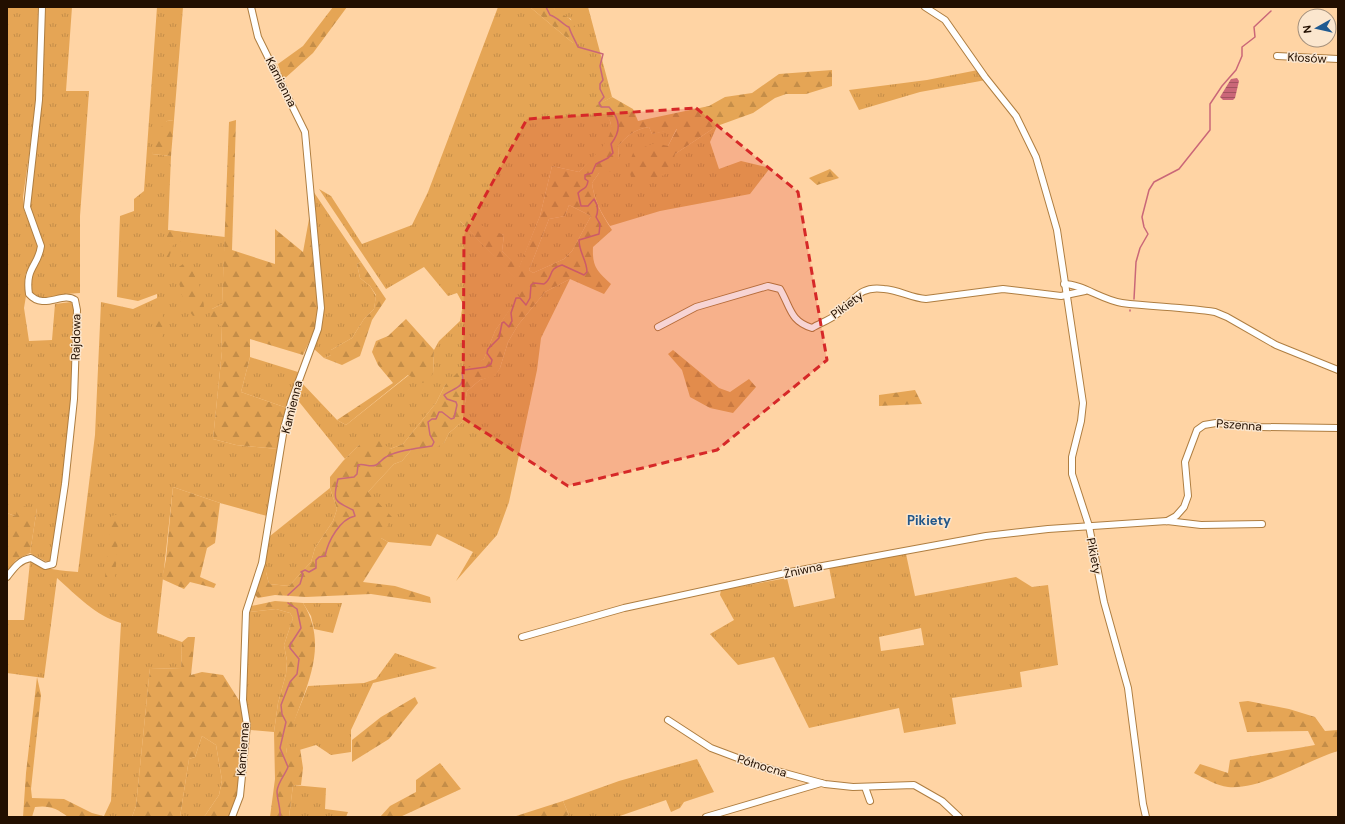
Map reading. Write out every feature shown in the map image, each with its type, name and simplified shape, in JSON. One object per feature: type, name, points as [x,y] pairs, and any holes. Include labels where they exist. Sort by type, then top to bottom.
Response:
[{"type":"street","name":"Rajdowa","points":[[7,577],[18,563],[25,559],[31,558],[45,566],[53,564],[65,484],[74,399],[77,310],[75,300],[67,297],[45,302],[36,300],[29,294],[28,286],[28,277],[40,252],[41,246],[27,207],[39,100],[42,7]]},
{"type":"street","name":"Kamienna","points":[[232,817],[240,796],[247,725],[243,700],[246,612],[262,563],[284,428],[302,369],[318,329],[321,308],[305,132],[258,37],[251,7]]},
{"type":"street","name":"Pikiety","points":[[925,7],[945,20],[985,77],[1008,104],[1030,142],[1051,205],[1057,230],[1083,402],[1082,417],[1072,457],[1072,474],[1089,526],[1104,602],[1128,688],[1146,817]]},
{"type":"street","name":"Kłosów","points":[[1277,56],[1338,59]]},
{"type":"street","points":[[1064,284],[1075,285],[1086,291],[1121,303],[1214,312],[1227,317],[1276,345],[1338,370]]},
{"type":"street","name":"Pikiety","points":[[658,328],[696,307],[768,286],[780,289],[791,308],[793,318],[801,324],[812,328],[837,314],[855,296],[872,289],[884,289],[922,299],[1004,289],[1061,296],[1066,295]]},
{"type":"street","points":[[1066,295],[1086,291]]},
{"type":"street","name":"Pszenna","points":[[1167,521],[1176,516],[1184,507],[1188,496],[1185,462],[1197,430],[1204,424],[1221,423],[1261,427],[1338,428]]},
{"type":"street","points":[[1089,526],[1167,521],[1201,525],[1262,524]]},
{"type":"street","name":"Żniwna","points":[[522,637],[624,608],[828,565],[986,536],[1089,526]]},
{"type":"street","name":"Północna","points":[[668,720],[711,748],[758,766],[821,783],[843,787],[914,785],[942,801],[959,817]]},
{"type":"street","points":[[706,817],[821,783]]},
{"type":"street","points":[[865,787],[870,800]]},
{"type":"highlighted area","points":[[696,108],[798,192],[827,360],[717,450],[568,486],[463,418],[464,235],[527,119]]},
{"type":"green space","points":[[7,7],[38,7],[37,99],[23,197],[24,210],[39,247],[25,275],[26,296],[24,308],[29,341],[52,340],[55,304],[71,302],[74,308],[72,389],[62,486],[51,562],[45,561],[30,553],[37,508],[15,516],[7,513]]},
{"type":"green space","points":[[44,7],[72,7],[66,91],[89,91],[80,216],[80,293],[66,294],[54,299],[37,299],[31,290],[31,275],[43,252],[43,241],[29,208]]},
{"type":"green space","points":[[157,7],[183,7],[174,120],[167,121],[152,154],[171,156],[168,230],[225,237],[222,304],[212,309],[221,326],[222,351],[213,439],[236,445],[278,449],[267,516],[220,503],[173,487],[157,633],[182,642],[181,669],[150,668],[136,806],[132,817],[107,817],[104,816],[111,801],[121,623],[112,620],[95,610],[57,578],[44,678],[7,673],[7,620],[24,620],[30,562],[47,568],[78,572],[95,435],[101,302],[133,309],[157,298],[157,294],[138,301],[117,297],[120,216],[134,211],[134,199],[144,191]]},
{"type":"green space","points":[[333,7],[347,7],[313,53],[283,80],[278,64],[303,46]]},
{"type":"green space","points":[[498,7],[530,7],[573,43],[571,19],[557,13],[553,7],[588,7],[612,97],[596,106],[610,121],[610,135],[601,149],[579,172],[552,166],[540,216],[519,268],[502,251],[504,235],[460,221],[525,288],[495,331],[484,359],[445,385],[436,403],[403,444],[390,449],[359,445],[345,459],[296,398],[301,382],[337,420],[346,425],[409,375],[433,374],[434,350],[439,341],[460,321],[463,304],[457,293],[448,296],[424,267],[386,289],[319,189],[331,196],[362,244],[412,225],[428,192]]},
{"type":"green space","points":[[530,7],[553,7],[557,12],[569,18],[573,22],[578,39],[573,43]]},
{"type":"green space","points":[[832,70],[832,86],[806,94],[786,94],[775,98],[753,113],[717,126],[675,154],[671,170],[652,180],[642,180],[631,177],[631,157],[634,151],[655,143],[668,146],[677,129],[652,134],[649,127],[644,128],[628,136],[621,142],[618,146],[619,158],[612,171],[599,173],[592,183],[599,208],[612,230],[593,247],[593,259],[596,268],[611,284],[604,294],[570,279],[545,292],[518,325],[508,342],[500,368],[495,376],[480,380],[467,391],[462,422],[449,433],[444,443],[423,455],[412,449],[402,461],[394,464],[368,492],[392,517],[381,538],[388,542],[363,582],[395,586],[430,597],[431,603],[371,594],[306,597],[275,595],[258,598],[255,595],[262,572],[266,572],[269,584],[289,586],[311,562],[315,548],[333,521],[337,509],[330,488],[330,477],[343,461],[359,445],[376,438],[390,449],[403,444],[436,403],[445,385],[458,372],[484,359],[495,331],[524,288],[460,221],[462,217],[504,235],[502,251],[519,267],[540,216],[552,166],[579,172],[601,148],[610,134],[611,128],[609,119],[595,106],[612,97],[633,109],[638,121],[709,106],[725,97],[752,93],[779,74]],"holes":[[[569,205],[591,216],[572,251],[564,259],[533,273],[529,270],[549,219],[565,216]]]},
{"type":"green space","points":[[978,70],[986,80],[920,92],[859,110],[849,90],[927,80]]},
{"type":"green space","points":[[174,120],[171,156],[152,154],[154,135],[167,121]]},
{"type":"green space","points":[[236,120],[232,250],[275,264],[275,229],[303,252],[309,219],[318,309],[315,329],[303,355],[250,339],[250,357],[241,392],[287,408],[283,417],[278,449],[236,445],[213,439],[222,351],[221,326],[209,319],[212,309],[222,304],[229,122]]},
{"type":"green space","points":[[717,126],[710,142],[719,169],[741,161],[770,168],[750,194],[660,211],[610,226],[598,206],[592,183],[599,173],[619,158],[618,146],[625,139],[635,131],[644,128],[649,127],[652,134],[677,128],[668,146],[675,154]]},
{"type":"green space","points":[[830,169],[839,178],[817,185],[809,178]]},
{"type":"green space","points":[[311,188],[361,262],[357,264],[360,278],[370,286],[376,296],[374,309],[364,319],[352,338],[331,350],[331,355],[324,358],[314,349],[321,329],[324,311]]},
{"type":"green space","points":[[569,205],[591,216],[572,251],[564,259],[533,273],[529,270],[549,219],[565,216]]},
{"type":"green space","points":[[168,230],[181,232],[181,241],[173,245],[167,264],[163,262]]},
{"type":"green space","points":[[361,262],[386,299],[372,320],[360,356],[342,365],[324,358],[331,355],[331,350],[352,338],[364,319],[374,309],[376,295],[370,286],[360,278],[357,264]]},
{"type":"green space","points":[[183,264],[191,268],[202,291],[204,307],[200,314],[193,316],[184,304],[176,269]]},
{"type":"green space","points":[[570,279],[541,338],[537,370],[509,502],[497,535],[456,581],[473,552],[437,534],[431,546],[388,542],[381,538],[368,492],[394,464],[402,461],[412,449],[444,443],[449,433],[462,422],[467,391],[480,380],[495,375],[500,368],[508,342],[518,325],[545,292]]},
{"type":"green space","points":[[161,308],[163,318],[162,340],[155,338],[156,309]]},
{"type":"green space","points":[[406,319],[434,350],[433,374],[423,383],[408,375],[346,425],[337,420],[393,383],[378,365],[372,352],[376,341],[388,336]]},
{"type":"green space","points":[[673,350],[719,388],[730,392],[749,379],[756,387],[733,413],[710,408],[690,397],[682,370],[668,354]]},
{"type":"green space","points":[[250,357],[298,372],[287,408],[241,392]]},
{"type":"green space","points":[[915,390],[922,404],[879,406],[879,395]]},
{"type":"green space","points":[[173,487],[220,503],[215,543],[207,548],[200,577],[216,584],[214,588],[190,582],[184,589],[162,579],[166,559]]},
{"type":"green space","points":[[330,488],[337,509],[333,521],[315,548],[311,562],[289,586],[269,584],[266,572],[262,572],[270,536]]},
{"type":"green space","points":[[19,506],[37,508],[30,553],[16,560],[7,572],[7,513],[15,516]]},
{"type":"green space","points":[[120,514],[115,578],[105,577],[111,516]]},
{"type":"green space","points":[[906,554],[915,596],[1016,577],[1032,587],[1048,585],[1058,665],[1020,672],[1022,687],[952,698],[956,724],[904,733],[899,708],[809,728],[774,657],[738,665],[710,634],[734,620],[720,595],[721,590],[787,578],[794,607],[835,598],[829,567]],"holes":[[[921,628],[924,645],[881,651],[879,637]]]},
{"type":"green space","points":[[275,601],[303,603],[312,622],[315,641],[314,660],[310,678],[290,734],[286,753],[300,748],[303,768],[301,785],[293,785],[289,817],[270,817],[275,779],[274,732],[278,703],[286,674],[287,661],[284,645],[293,618],[290,613],[276,609],[250,612],[251,606]]},
{"type":"green space","points":[[303,603],[342,603],[333,633],[314,629],[311,616]]},
{"type":"green space","points":[[276,609],[290,613],[293,618],[284,645],[287,661],[286,674],[278,703],[274,732],[251,730],[246,700],[250,612]]},
{"type":"green space","points":[[188,637],[195,637],[191,675],[202,672],[223,675],[240,702],[244,725],[237,795],[229,817],[204,817],[219,795],[222,780],[216,745],[202,736],[195,757],[189,759],[180,817],[132,817],[136,806],[150,668],[181,669],[182,642]]},
{"type":"green space","points":[[395,653],[437,668],[373,683],[351,730],[351,752],[331,755],[316,745],[286,754],[288,736],[308,686],[364,683],[376,679]]},
{"type":"green space","points":[[37,677],[41,695],[31,789],[32,798],[64,799],[92,813],[107,817],[68,817],[56,809],[44,806],[35,807],[32,817],[23,817],[26,773]]},
{"type":"green space","points":[[415,697],[418,703],[389,739],[352,762],[352,740],[381,717]]},
{"type":"green space","points":[[1248,701],[1289,709],[1315,717],[1325,731],[1338,730],[1338,751],[1269,780],[1241,787],[1219,785],[1194,773],[1200,764],[1228,773],[1230,760],[1315,745],[1308,731],[1247,732],[1239,702]]},
{"type":"green space","points":[[202,736],[216,745],[222,780],[219,795],[204,817],[180,817],[189,759],[195,757]]},
{"type":"green space","points":[[697,759],[714,792],[684,802],[680,808],[671,812],[666,800],[617,817],[563,817],[569,815],[563,801],[619,781]]},
{"type":"green space","points":[[440,763],[461,789],[400,817],[380,817],[390,806],[416,792],[416,780]]},
{"type":"green space","points":[[293,785],[326,788],[325,809],[348,812],[346,817],[289,817]]},
{"type":"green space","points":[[563,801],[569,815],[563,817],[513,817]]},
{"type":"shaded area","points":[[1237,78],[1239,81],[1235,98],[1233,100],[1223,100],[1220,97],[1231,79]]},
{"type":"waterway","points":[[288,595],[300,584],[303,574],[301,572],[305,570],[309,572],[316,568],[316,560],[319,557],[325,556],[332,538],[344,521],[355,516],[353,510],[342,505],[336,500],[335,492],[338,479],[354,477],[357,474],[358,465],[374,466],[390,455],[432,446],[434,442],[430,435],[428,422],[432,419],[436,419],[439,412],[442,412],[451,419],[454,418],[457,405],[456,402],[447,399],[444,395],[460,385],[464,370],[486,367],[491,364],[492,360],[487,353],[488,349],[499,338],[502,323],[504,322],[509,327],[512,321],[511,313],[516,298],[520,298],[526,305],[530,298],[531,285],[534,283],[544,284],[549,279],[552,271],[562,265],[584,275],[587,272],[586,264],[580,249],[579,240],[599,234],[600,224],[596,217],[598,208],[594,199],[588,206],[581,206],[578,193],[586,187],[588,181],[585,179],[585,175],[592,173],[596,164],[608,158],[613,153],[611,144],[617,135],[618,121],[609,107],[601,107],[599,103],[604,97],[600,89],[600,84],[603,80],[600,66],[603,54],[578,47],[569,27],[550,15],[546,7]]},
{"type":"waterway","points":[[1134,299],[1136,262],[1140,248],[1148,234],[1144,227],[1142,217],[1149,190],[1154,182],[1179,169],[1210,130],[1210,104],[1222,86],[1236,70],[1242,56],[1242,47],[1255,37],[1254,27],[1271,11]]},
{"type":"waterway","points":[[280,817],[277,791],[288,767],[280,748],[286,722],[282,714],[281,705],[290,682],[297,674],[299,659],[290,648],[290,645],[301,628],[297,609],[288,603]]},
{"type":"district","name":"Pikiety","points":[[929,520]]}]
